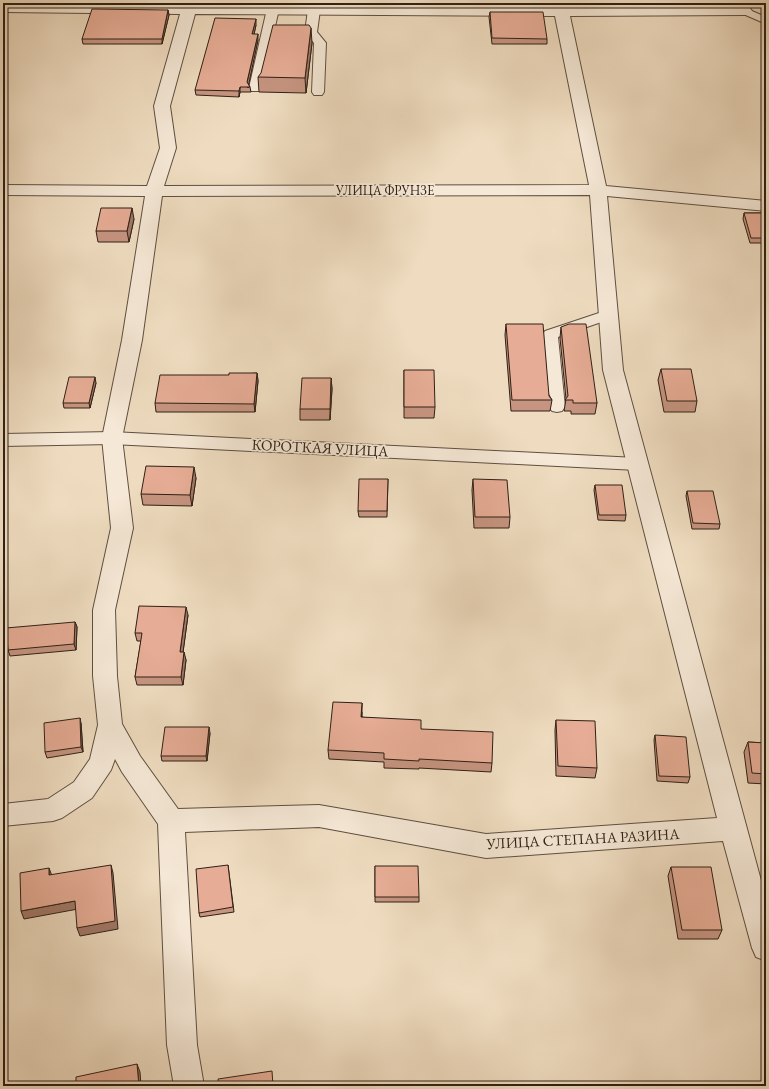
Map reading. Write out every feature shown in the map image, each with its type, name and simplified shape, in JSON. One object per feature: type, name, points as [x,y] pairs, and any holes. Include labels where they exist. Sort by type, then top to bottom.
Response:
[{"type":"street","points":[[3,815],[53,810],[83,790],[102,762],[110,725],[104,676],[104,610],[122,528],[112,438],[132,340],[154,191],[168,148],[162,106],[189,6]]},
{"type":"street","points":[[3,8],[189,6],[314,10],[476,12],[560,7],[745,11]]},
{"type":"street","points":[[560,7],[598,190],[613,370],[733,829],[766,948]]},
{"type":"street","name":"УЛИЦА ФРУНЗЕ","points":[[3,190],[598,190],[766,206]]},
{"type":"street","points":[[110,725],[131,764],[172,821],[182,1046],[189,1086]]},
{"type":"street","name":"УЛИЦА СТЕПАНА РАЗИНА","points":[[172,821],[319,816],[486,846],[733,829]]},
{"type":"lane","points":[[476,12],[492,3]]},
{"type":"lane","points":[[255,88],[273,9]]},
{"type":"lane","points":[[314,10],[311,32],[320,43],[318,92]]},
{"type":"lane","points":[[745,11],[766,21]]},
{"type":"lane","points":[[557,407],[550,334],[608,315]]},
{"type":"lane","name":"КОРОТКАЯ УЛИЦА","points":[[3,440],[112,438],[637,464]]},
{"type":"building","points":[[92,9],[168,10],[162,39],[82,39]]},
{"type":"building","points":[[490,12],[543,12],[547,39],[492,38]]},
{"type":"building","points":[[215,18],[256,19],[252,34],[258,34],[247,82],[250,87],[240,87],[239,91],[195,90]]},
{"type":"building","points":[[273,25],[309,25],[311,28],[305,78],[258,77],[261,73]]},
{"type":"building","points":[[101,208],[132,208],[127,231],[96,231]]},
{"type":"building","points":[[744,213],[766,213],[766,238],[751,238]]},
{"type":"building","points":[[506,324],[543,324],[549,396],[552,400],[512,400]]},
{"type":"building","points":[[569,324],[586,324],[597,403],[573,403],[573,400],[565,400],[568,396],[561,327]]},
{"type":"building","points":[[661,369],[691,369],[697,401],[667,401]]},
{"type":"building","points":[[404,370],[434,370],[435,407],[404,407]]},
{"type":"building","points":[[229,373],[257,373],[254,404],[155,403],[160,375],[229,375]]},
{"type":"building","points":[[69,377],[95,377],[89,403],[63,403]]},
{"type":"building","points":[[302,378],[331,378],[330,409],[300,409]]},
{"type":"building","points":[[146,466],[194,467],[190,495],[141,494]]},
{"type":"building","points":[[359,479],[388,479],[387,511],[358,511]]},
{"type":"building","points":[[473,479],[507,480],[510,517],[475,517]]},
{"type":"building","points":[[595,485],[622,485],[626,515],[599,515]]},
{"type":"building","points":[[687,491],[713,491],[720,524],[693,523]]},
{"type":"building","points":[[139,606],[186,607],[180,652],[184,652],[181,677],[135,677],[142,633],[135,633]]},
{"type":"building","points":[[75,622],[74,644],[8,650],[6,628]]},
{"type":"building","points":[[333,702],[362,703],[361,717],[421,720],[421,729],[493,732],[492,763],[419,759],[419,761],[384,759],[384,753],[328,750]]},
{"type":"building","points":[[80,718],[81,747],[45,752],[44,723]]},
{"type":"building","points":[[556,720],[595,721],[597,768],[558,766]]},
{"type":"building","points":[[165,727],[209,727],[206,756],[161,756]]},
{"type":"building","points":[[655,735],[686,737],[690,777],[659,776]]},
{"type":"building","points":[[748,742],[766,743],[766,774],[752,773]]},
{"type":"building","points":[[111,865],[115,921],[77,928],[75,901],[21,911],[20,873],[49,868],[49,875]]},
{"type":"building","points":[[228,865],[233,907],[199,913],[196,869]]},
{"type":"building","points":[[375,866],[418,866],[419,897],[375,897]]},
{"type":"building","points":[[671,867],[711,867],[722,930],[682,930]]},
{"type":"building","points":[[137,1064],[139,1086],[76,1086],[76,1077]]},
{"type":"building","points":[[272,1071],[273,1086],[219,1086],[218,1079]]}]
